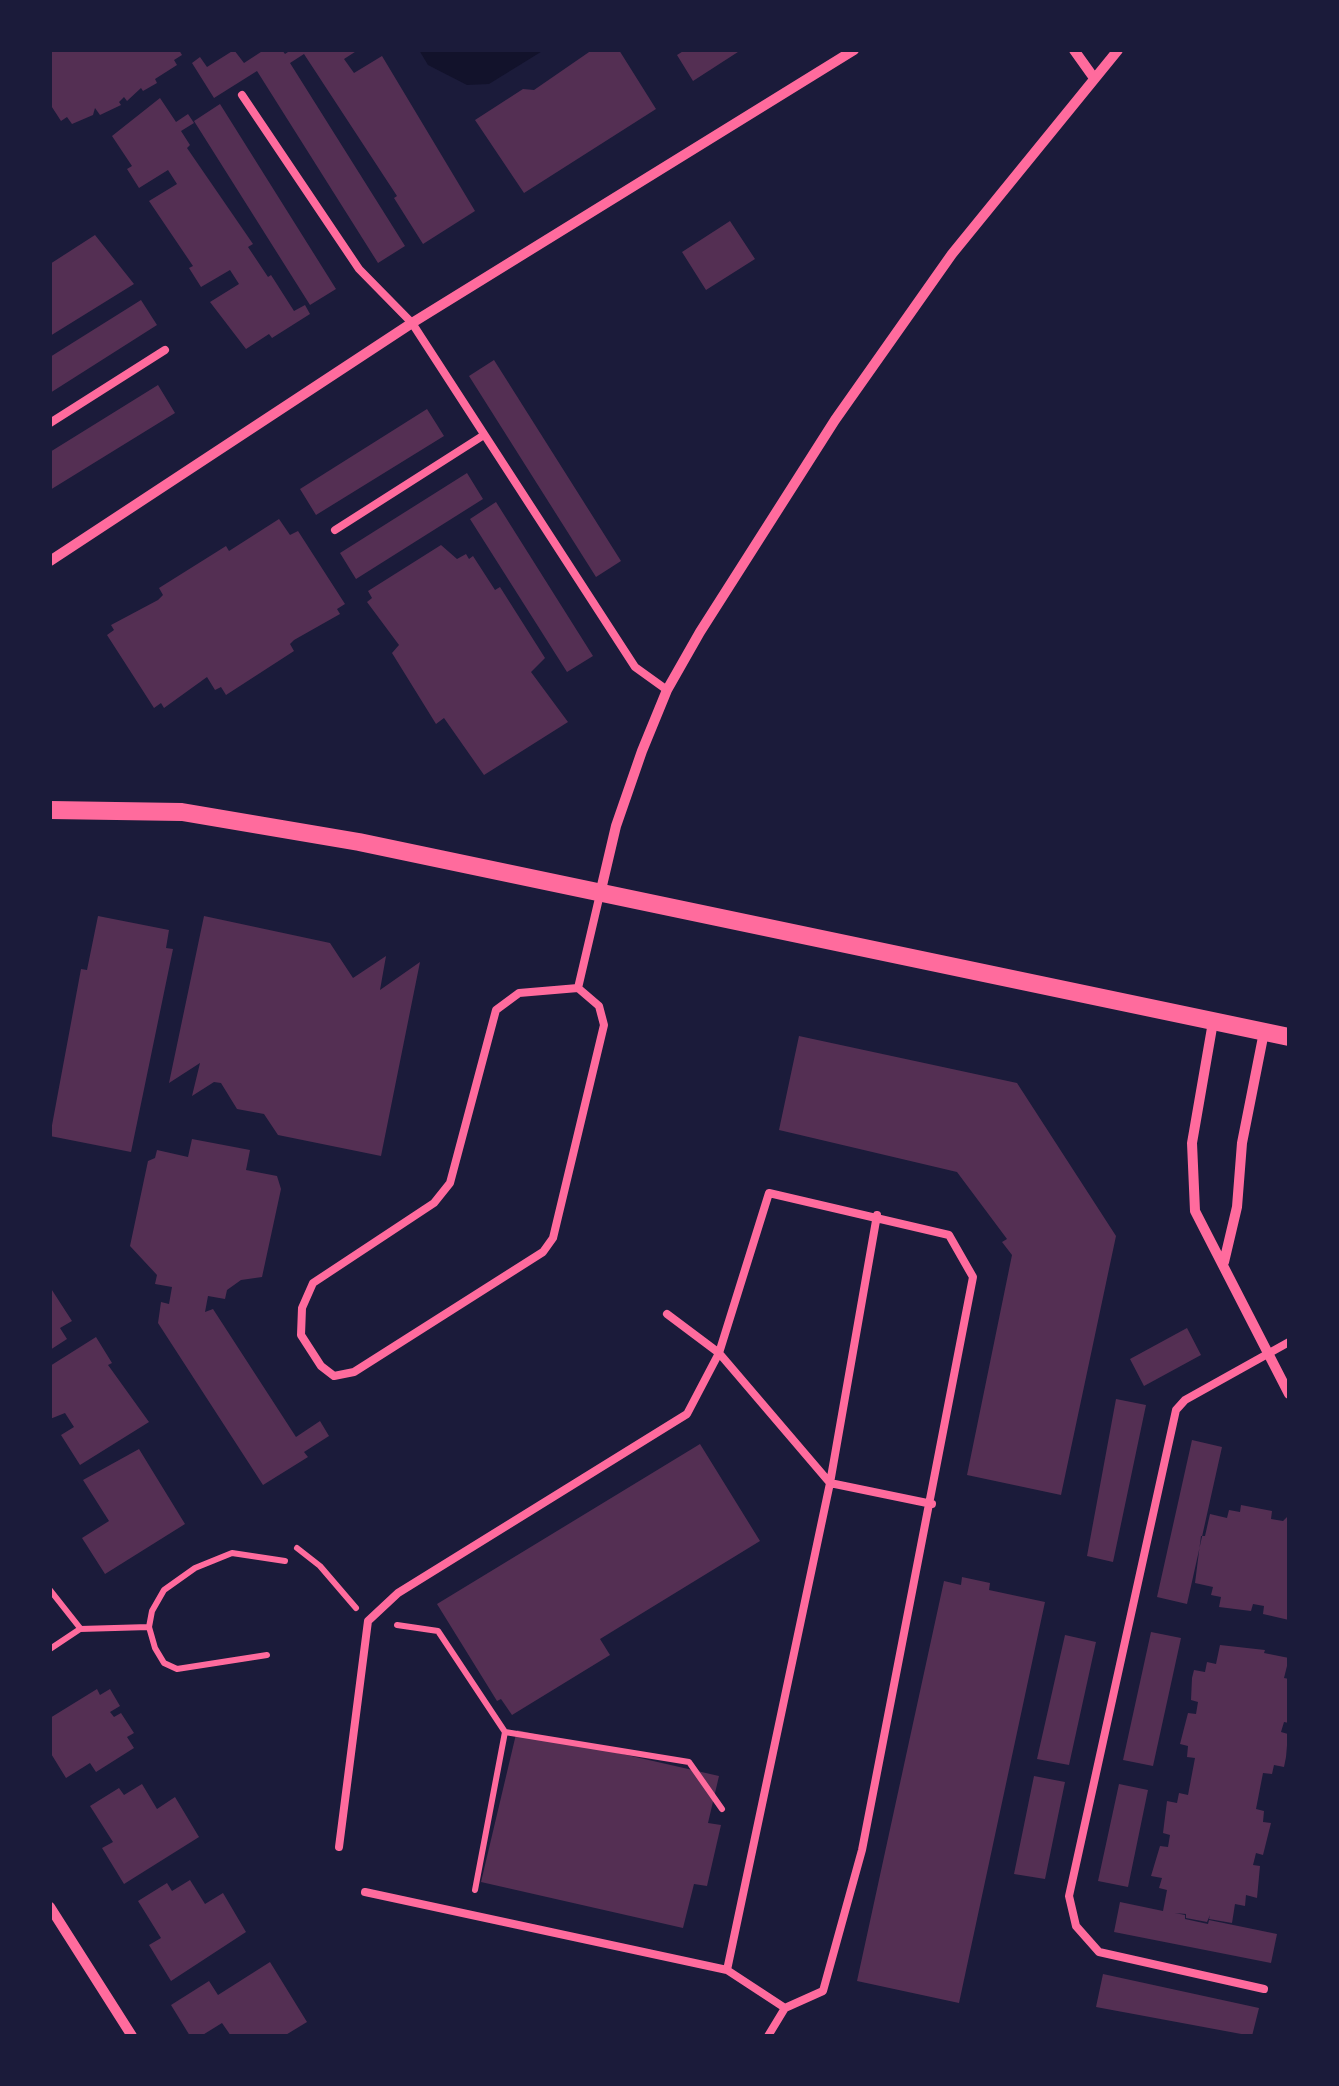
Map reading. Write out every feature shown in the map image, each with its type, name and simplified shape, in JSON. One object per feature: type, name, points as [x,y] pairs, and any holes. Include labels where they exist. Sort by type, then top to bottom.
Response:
[{"type":"street","points":[[1074,50],[1094,78]]},
{"type":"street","points":[[600,894],[616,826],[668,690],[835,420],[952,254],[1118,50]]},
{"type":"street","points":[[50,561],[412,323],[847,52]]},
{"type":"street","points":[[50,810],[182,812],[359,842],[1289,1038]]},
{"type":"street","points":[[1213,1022],[1192,1143],[1195,1211],[1289,1394]]},
{"type":"street","points":[[1224,1263],[1238,1206],[1242,1143],[1264,1032]]},
{"type":"street","points":[[50,1906],[132,2036]]},
{"type":"lane","points":[[242,96],[359,269],[412,323],[636,667],[668,690]]},
{"type":"lane","points":[[50,422],[165,350]]},
{"type":"lane","points":[[334,530],[484,434]]},
{"type":"lane","points":[[578,988],[600,894]]},
{"type":"lane","points":[[578,988],[600,1006],[604,1025],[553,1238],[543,1252],[354,1372],[334,1376],[321,1366],[301,1335],[302,1308],[313,1283],[434,1203],[450,1183],[496,1010],[519,993],[578,988]]},
{"type":"lane","points":[[338,1847],[368,1621],[398,1593],[688,1414],[719,1353],[770,1193],[878,1215],[949,1235],[972,1277],[932,1504],[862,1850],[823,1991],[785,2008],[768,2036]]},
{"type":"lane","points":[[727,1970],[830,1483],[878,1215]]},
{"type":"lane","points":[[667,1314],[719,1353],[830,1483],[932,1504]]},
{"type":"lane","points":[[1264,1990],[1099,1952],[1076,1926],[1069,1896],[1176,1410],[1185,1400],[1289,1342]]},
{"type":"lane","points":[[364,1892],[727,1970],[785,2008]]},
{"type":"path","points":[[267,1655],[178,1669],[164,1662],[149,1627],[164,1590],[195,1568],[232,1553],[285,1561]]},
{"type":"path","points":[[50,1590],[80,1628]]},
{"type":"path","points":[[50,1649],[80,1628],[149,1627]]},
{"type":"path","points":[[438,1630],[505,1732],[472,1890],[486,1892]]},
{"type":"path","points":[[505,1732],[689,1762],[722,1809]]},
{"type":"shaded area","points":[[419,50],[544,50],[489,84],[467,85],[428,65]]},
{"type":"building","points":[[50,50],[179,50],[182,55],[174,60],[177,65],[155,79],[157,83],[143,91],[141,88],[127,101],[124,97],[121,105],[100,115],[95,108],[93,115],[72,124],[67,117],[61,121],[50,104]]},
{"type":"building","points":[[234,50],[244,63],[264,50],[282,50],[285,54],[291,50],[358,50],[344,59],[354,73],[382,56],[475,211],[423,244],[394,198],[397,196],[304,54],[290,63],[405,246],[378,263],[257,71],[214,98],[192,63],[200,57],[207,67]]},
{"type":"building","points":[[592,50],[619,50],[656,109],[524,193],[475,120],[523,89],[534,90]]},
{"type":"building","points":[[685,50],[741,50],[693,81],[677,55]]},
{"type":"building","points":[[160,98],[176,122],[188,114],[194,123],[181,131],[190,145],[187,148],[253,244],[248,247],[268,277],[271,275],[294,311],[305,305],[310,314],[246,349],[210,302],[239,284],[230,270],[201,287],[189,268],[193,266],[149,201],[177,184],[168,170],[139,188],[127,169],[132,166],[112,136]]},
{"type":"building","points":[[220,104],[336,289],[310,305],[194,121]]},
{"type":"building","points":[[730,221],[755,259],[706,290],[682,252]]},
{"type":"building","points":[[95,235],[134,284],[50,336],[50,264]]},
{"type":"building","points":[[141,300],[157,325],[50,393],[50,357]]},
{"type":"building","points":[[494,360],[621,561],[596,577],[469,376]]},
{"type":"building","points":[[158,385],[175,413],[50,490],[50,452]]},
{"type":"building","points":[[427,409],[444,436],[316,515],[300,489]]},
{"type":"building","points":[[467,473],[483,499],[356,579],[340,553]]},
{"type":"building","points":[[496,502],[593,656],[567,672],[470,519]]},
{"type":"building","points":[[279,519],[290,535],[298,531],[345,604],[337,609],[340,614],[294,640],[290,644],[294,651],[226,695],[221,687],[215,690],[207,677],[164,708],[161,703],[154,708],[107,635],[114,630],[111,625],[158,600],[163,595],[159,588],[226,546],[229,551]]},
{"type":"building","points":[[441,545],[457,559],[466,554],[469,559],[473,556],[495,590],[500,587],[545,658],[531,672],[568,722],[484,775],[444,718],[436,724],[392,653],[399,645],[367,602],[372,598],[368,591]]},
{"type":"building","points":[[98,916],[169,930],[166,948],[173,949],[131,1152],[50,1136],[81,969],[87,970]]},
{"type":"building","points":[[204,916],[330,943],[353,978],[386,956],[380,990],[420,962],[381,1156],[278,1135],[264,1114],[237,1109],[221,1083],[214,1082],[192,1096],[200,1063],[169,1083]]},
{"type":"building","points":[[799,1036],[1017,1083],[1116,1236],[1061,1495],[967,1475],[1012,1255],[1002,1242],[1007,1239],[957,1172],[779,1130]]},
{"type":"building","points":[[192,1139],[250,1150],[246,1170],[277,1176],[281,1189],[262,1277],[241,1280],[227,1290],[225,1299],[208,1296],[205,1312],[213,1309],[296,1437],[320,1421],[329,1436],[304,1452],[308,1457],[263,1485],[158,1323],[161,1302],[169,1304],[172,1287],[155,1284],[157,1275],[130,1246],[148,1161],[155,1158],[157,1150],[188,1157]]},
{"type":"building","points":[[50,1287],[72,1321],[60,1328],[67,1339],[50,1350]]},
{"type":"building","points":[[1187,1328],[1201,1355],[1144,1386],[1130,1359]]},
{"type":"building","points":[[96,1337],[112,1363],[108,1365],[149,1422],[80,1465],[61,1435],[74,1427],[65,1413],[50,1419],[50,1366]]},
{"type":"building","points":[[1116,1399],[1146,1405],[1113,1562],[1087,1556]]},
{"type":"building","points":[[1192,1440],[1222,1447],[1187,1604],[1157,1597]]},
{"type":"building","points":[[700,1444],[760,1541],[600,1639],[610,1655],[512,1715],[501,1699],[497,1701],[437,1604]]},
{"type":"building","points":[[139,1449],[185,1524],[105,1574],[82,1538],[109,1521],[83,1480]]},
{"type":"building","points":[[1241,1505],[1272,1511],[1271,1519],[1283,1521],[1289,1515],[1289,1620],[1263,1614],[1264,1606],[1253,1604],[1251,1611],[1219,1607],[1221,1597],[1211,1595],[1213,1587],[1195,1583],[1201,1536],[1205,1536],[1210,1514],[1227,1518],[1229,1510],[1240,1512]]},
{"type":"building","points":[[962,1577],[990,1583],[989,1590],[1045,1602],[959,2003],[857,1981],[944,1581],[961,1585]]},
{"type":"building","points":[[1151,1632],[1181,1638],[1153,1766],[1123,1760]]},
{"type":"building","points":[[1065,1635],[1096,1642],[1069,1765],[1037,1759]]},
{"type":"building","points":[[1220,1645],[1265,1650],[1264,1653],[1289,1658],[1284,1678],[1289,1679],[1289,1723],[1284,1722],[1281,1732],[1288,1734],[1286,1757],[1284,1767],[1274,1765],[1272,1774],[1263,1773],[1256,1809],[1264,1811],[1263,1822],[1271,1823],[1263,1855],[1256,1853],[1253,1865],[1260,1866],[1257,1898],[1246,1895],[1245,1906],[1235,1904],[1232,1923],[1209,1919],[1210,1915],[1207,1922],[1186,1918],[1186,1914],[1175,1913],[1185,1915],[1185,1919],[1208,1924],[1209,1920],[1277,1934],[1271,1963],[1114,1932],[1120,1902],[1163,1911],[1167,1890],[1159,1888],[1162,1878],[1151,1876],[1160,1846],[1168,1847],[1170,1835],[1163,1833],[1167,1801],[1177,1803],[1179,1793],[1188,1795],[1195,1758],[1187,1757],[1188,1746],[1180,1744],[1188,1713],[1196,1714],[1198,1702],[1191,1700],[1192,1678],[1194,1670],[1205,1672],[1207,1662],[1216,1664]]},
{"type":"building","points":[[97,1689],[100,1695],[110,1689],[120,1706],[110,1712],[114,1717],[121,1713],[134,1733],[127,1737],[134,1748],[96,1772],[90,1763],[66,1778],[50,1752],[50,1718]]},
{"type":"building","points":[[517,1730],[719,1776],[708,1823],[721,1825],[707,1886],[694,1884],[683,1928],[481,1882]]},
{"type":"building","points":[[1034,1776],[1065,1782],[1045,1879],[1014,1874]]},
{"type":"building","points":[[142,1784],[157,1809],[175,1797],[199,1837],[124,1884],[102,1848],[113,1842],[90,1806],[119,1788],[124,1795]]},
{"type":"building","points":[[1119,1784],[1148,1790],[1128,1887],[1098,1881]]},
{"type":"building","points":[[190,1880],[205,1904],[223,1893],[246,1932],[171,1981],[149,1945],[161,1938],[138,1901],[167,1883],[172,1891]]},
{"type":"building","points":[[270,1962],[307,2022],[284,2036],[231,2036],[222,2023],[201,2036],[190,2036],[171,2005],[209,1981],[218,1995]]},
{"type":"building","points":[[1103,1974],[1259,2008],[1252,2036],[1096,2007]]}]
